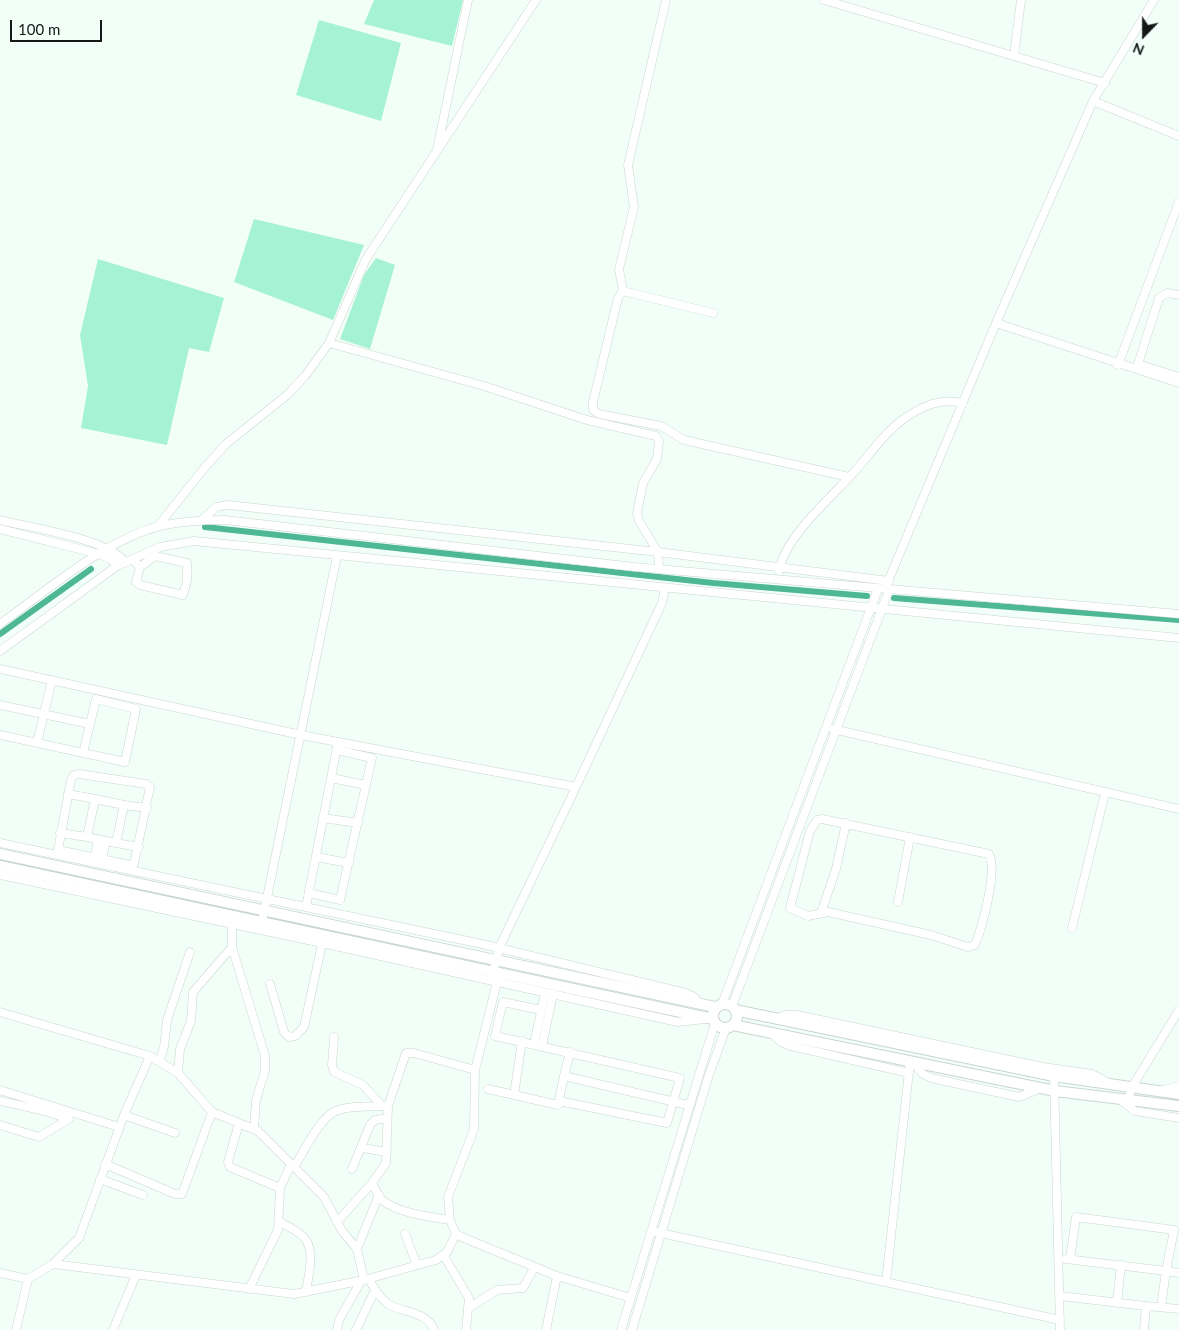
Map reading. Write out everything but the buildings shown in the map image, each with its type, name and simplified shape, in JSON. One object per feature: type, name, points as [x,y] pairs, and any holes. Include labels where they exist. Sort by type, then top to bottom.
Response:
[{"type":"main road","points":[[0,854],[266,904],[496,960],[1054,1076],[1179,1094]]},
{"type":"main road","points":[[0,866],[232,919],[262,922],[323,939],[712,1020],[730,1026],[770,1032],[1055,1091],[1179,1106]]},
{"type":"main road","points":[[712,1020],[726,1007]]},
{"type":"main road","points":[[726,1007],[737,1018],[730,1026]]},
{"type":"street","points":[[436,153],[468,0]]},
{"type":"street","points":[[158,526],[214,457],[237,434],[294,389],[329,343],[362,265],[536,0]]},
{"type":"street","points":[[666,0],[628,165],[634,206],[619,270],[623,290],[618,298],[593,402],[596,412],[660,426],[684,440],[849,477]]},
{"type":"street","points":[[824,0],[1105,83]]},
{"type":"street","points":[[1014,56],[1021,0]]},
{"type":"street","points":[[726,1007],[826,727],[872,607],[888,581],[996,323],[1093,101],[1154,0]]},
{"type":"street","points":[[1093,101],[1179,136]]},
{"type":"street","points":[[1118,365],[1179,202]]},
{"type":"street","points":[[623,290],[713,313]]},
{"type":"street","points":[[1173,379],[1138,364],[1161,296],[1167,293],[1179,296]]},
{"type":"street","points":[[996,323],[1118,365],[1173,379]]},
{"type":"street","points":[[1134,324],[1149,329]]},
{"type":"street","points":[[329,343],[484,386],[587,420],[656,436],[660,444],[657,459],[643,483],[637,513],[639,521],[658,552],[659,569]]},
{"type":"street","points":[[778,580],[779,568],[791,544],[810,518],[904,418],[937,402],[948,400],[963,403]]},
{"type":"street","points":[[202,520],[216,507],[228,505],[658,552],[888,581]]},
{"type":"street","points":[[0,520],[109,548],[125,562]]},
{"type":"street","points":[[0,624],[109,548],[158,526],[202,520],[225,520],[659,569],[884,590],[1179,614]]},
{"type":"street","points":[[0,529],[99,554],[112,560],[140,567]]},
{"type":"street","points":[[0,651],[125,562],[160,547],[194,541],[1179,638]]},
{"type":"street","points":[[155,556],[187,563],[187,581],[184,595],[140,585],[136,582],[140,567],[155,556]]},
{"type":"street","points":[[262,922],[337,556]]},
{"type":"street","points":[[631,1298],[534,1268],[456,1234],[450,1220],[449,1192],[472,1135],[475,1122],[475,1070],[496,976],[496,960],[499,948],[662,603],[665,588]]},
{"type":"street","points":[[726,1007],[786,864],[882,608],[884,590]]},
{"type":"street","points":[[0,669],[301,735],[576,787]]},
{"type":"street","points":[[37,743],[52,680]]},
{"type":"street","points":[[0,735],[125,762],[136,708],[96,699],[84,753]]},
{"type":"street","points":[[0,701],[90,724]]},
{"type":"street","points":[[0,705],[44,712]]},
{"type":"street","points":[[826,727],[1179,809]]},
{"type":"street","points":[[306,907],[338,742]]},
{"type":"street","points":[[308,893],[340,900],[372,758],[337,750]]},
{"type":"street","points":[[0,844],[98,861],[134,864],[150,792],[146,784],[79,774],[74,775],[71,780],[57,846],[61,852],[98,861],[266,904],[306,907],[499,948],[686,993],[694,997],[701,1004]]},
{"type":"street","points":[[331,778],[366,785]]},
{"type":"street","points":[[1072,928],[1105,793]]},
{"type":"street","points":[[68,794],[147,808]]},
{"type":"street","points":[[87,837],[95,799]]},
{"type":"street","points":[[116,843],[124,804]]},
{"type":"street","points":[[323,818],[358,823]]},
{"type":"street","points":[[817,820],[846,823],[989,854],[992,872],[975,945],[968,947],[883,924],[821,913],[808,916],[790,908],[810,831],[817,820]]},
{"type":"street","points":[[821,913],[836,869],[846,823]]},
{"type":"street","points":[[60,833],[139,847]]},
{"type":"street","points":[[898,902],[910,837]]},
{"type":"street","points":[[98,861],[102,840]]},
{"type":"street","points":[[790,852],[804,856]]},
{"type":"street","points":[[316,857],[349,863]]},
{"type":"street","points":[[786,864],[800,869]]},
{"type":"street","points":[[0,875],[232,919],[323,939],[304,1027],[295,1036],[288,1037],[284,1032],[270,984]]},
{"type":"street","points":[[232,919],[232,947],[265,1056],[266,1068],[256,1100],[254,1128]]},
{"type":"street","points":[[178,1073],[180,1048],[191,1021],[193,992],[232,947]]},
{"type":"street","points":[[160,1060],[164,1047],[167,1020],[190,952]]},
{"type":"street","points":[[496,976],[549,993],[682,1023],[712,1020],[621,1330]]},
{"type":"street","points":[[538,1045],[541,1010],[549,993]]},
{"type":"street","points":[[538,1045],[549,993]]},
{"type":"street","points":[[541,1010],[503,1002],[495,1036],[680,1078],[667,1123],[559,1101]]},
{"type":"street","points":[[1179,1010],[1132,1087],[1123,1098],[1135,1110],[1179,1118]]},
{"type":"street","points":[[0,1012],[160,1060],[178,1073],[212,1112],[254,1128],[324,1197],[337,1222],[357,1249],[365,1280],[388,1304],[426,1319],[434,1330]]},
{"type":"street","points":[[775,1019],[786,1015],[797,1015],[1043,1067],[1092,1074],[1110,1084]]},
{"type":"street","points":[[632,1330],[708,1078],[730,1026]]},
{"type":"street","points":[[770,1032],[785,1045],[909,1073]]},
{"type":"street","points":[[334,1037],[332,1065],[334,1072],[367,1087],[385,1106]]},
{"type":"street","points":[[514,1095],[522,1042]]},
{"type":"street","points":[[488,1089],[558,1105],[570,1052]]},
{"type":"street","points":[[337,1222],[372,1183],[386,1162],[387,1118],[385,1106],[406,1053],[414,1053],[475,1070]]},
{"type":"street","points":[[0,1273],[28,1279],[53,1264],[80,1238],[119,1127],[150,1056]]},
{"type":"street","points":[[886,1282],[911,1062]]},
{"type":"street","points":[[564,1076],[674,1100],[688,1105]]},
{"type":"street","points":[[1054,1076],[1060,1330]]},
{"type":"street","points":[[1159,1091],[1179,1086]]},
{"type":"street","points":[[0,1090],[119,1127]]},
{"type":"street","points":[[0,1101],[45,1110],[69,1119],[38,1137],[0,1125]]},
{"type":"street","points":[[249,1289],[280,1222],[280,1188],[322,1123],[332,1113],[344,1109],[385,1106]]},
{"type":"street","points":[[105,1164],[175,1194],[182,1194],[212,1112]]},
{"type":"street","points":[[124,1115],[175,1133]]},
{"type":"street","points":[[352,1169],[372,1122],[387,1118]]},
{"type":"street","points":[[239,1123],[228,1162],[230,1167],[280,1188]]},
{"type":"street","points":[[362,1148],[387,1152]]},
{"type":"street","points":[[100,1179],[142,1195]]},
{"type":"street","points":[[372,1183],[383,1200],[405,1210],[450,1220]]},
{"type":"street","points":[[357,1249],[379,1195]]},
{"type":"street","points":[[1070,1259],[1076,1217],[1174,1230],[1161,1307]]},
{"type":"street","points":[[280,1222],[304,1237],[308,1244],[310,1262],[306,1292]]},
{"type":"street","points":[[651,1231],[1060,1320]]},
{"type":"street","points":[[405,1234],[417,1266]]},
{"type":"street","points":[[53,1264],[284,1294],[306,1292],[365,1280],[417,1266],[444,1256],[456,1234]]},
{"type":"street","points":[[444,1256],[468,1294],[470,1307],[466,1330]]},
{"type":"street","points":[[1059,1258],[1179,1273]]},
{"type":"street","points":[[1117,1303],[1121,1265]]},
{"type":"street","points":[[470,1307],[497,1290],[523,1288],[534,1268]]},
{"type":"street","points":[[113,1330],[136,1274]]},
{"type":"street","points":[[546,1330],[557,1276]]},
{"type":"street","points":[[16,1330],[28,1279]]},
{"type":"street","points":[[337,1330],[339,1320],[365,1280]]},
{"type":"street","points":[[356,1330],[375,1290]]},
{"type":"street","points":[[1060,1296],[1179,1309]]},
{"type":"street","points":[[1144,1330],[1146,1306]]},
{"type":"green space","points":[[374,0],[463,0],[452,46],[364,24]]},
{"type":"green space","points":[[319,20],[401,43],[381,121],[296,95]]},
{"type":"green space","points":[[254,219],[364,245],[333,320],[234,282]]},
{"type":"green space","points":[[376,258],[395,265],[370,349],[340,339],[364,275]]},
{"type":"green space","points":[[98,259],[224,298],[209,352],[189,348],[167,445],[81,428],[88,386],[80,335]]},
{"type":"waterway","points":[[205,527],[713,583],[867,596]]},
{"type":"waterway","points":[[0,634],[91,569]]},
{"type":"waterway","points":[[894,598],[1179,620]]}]
